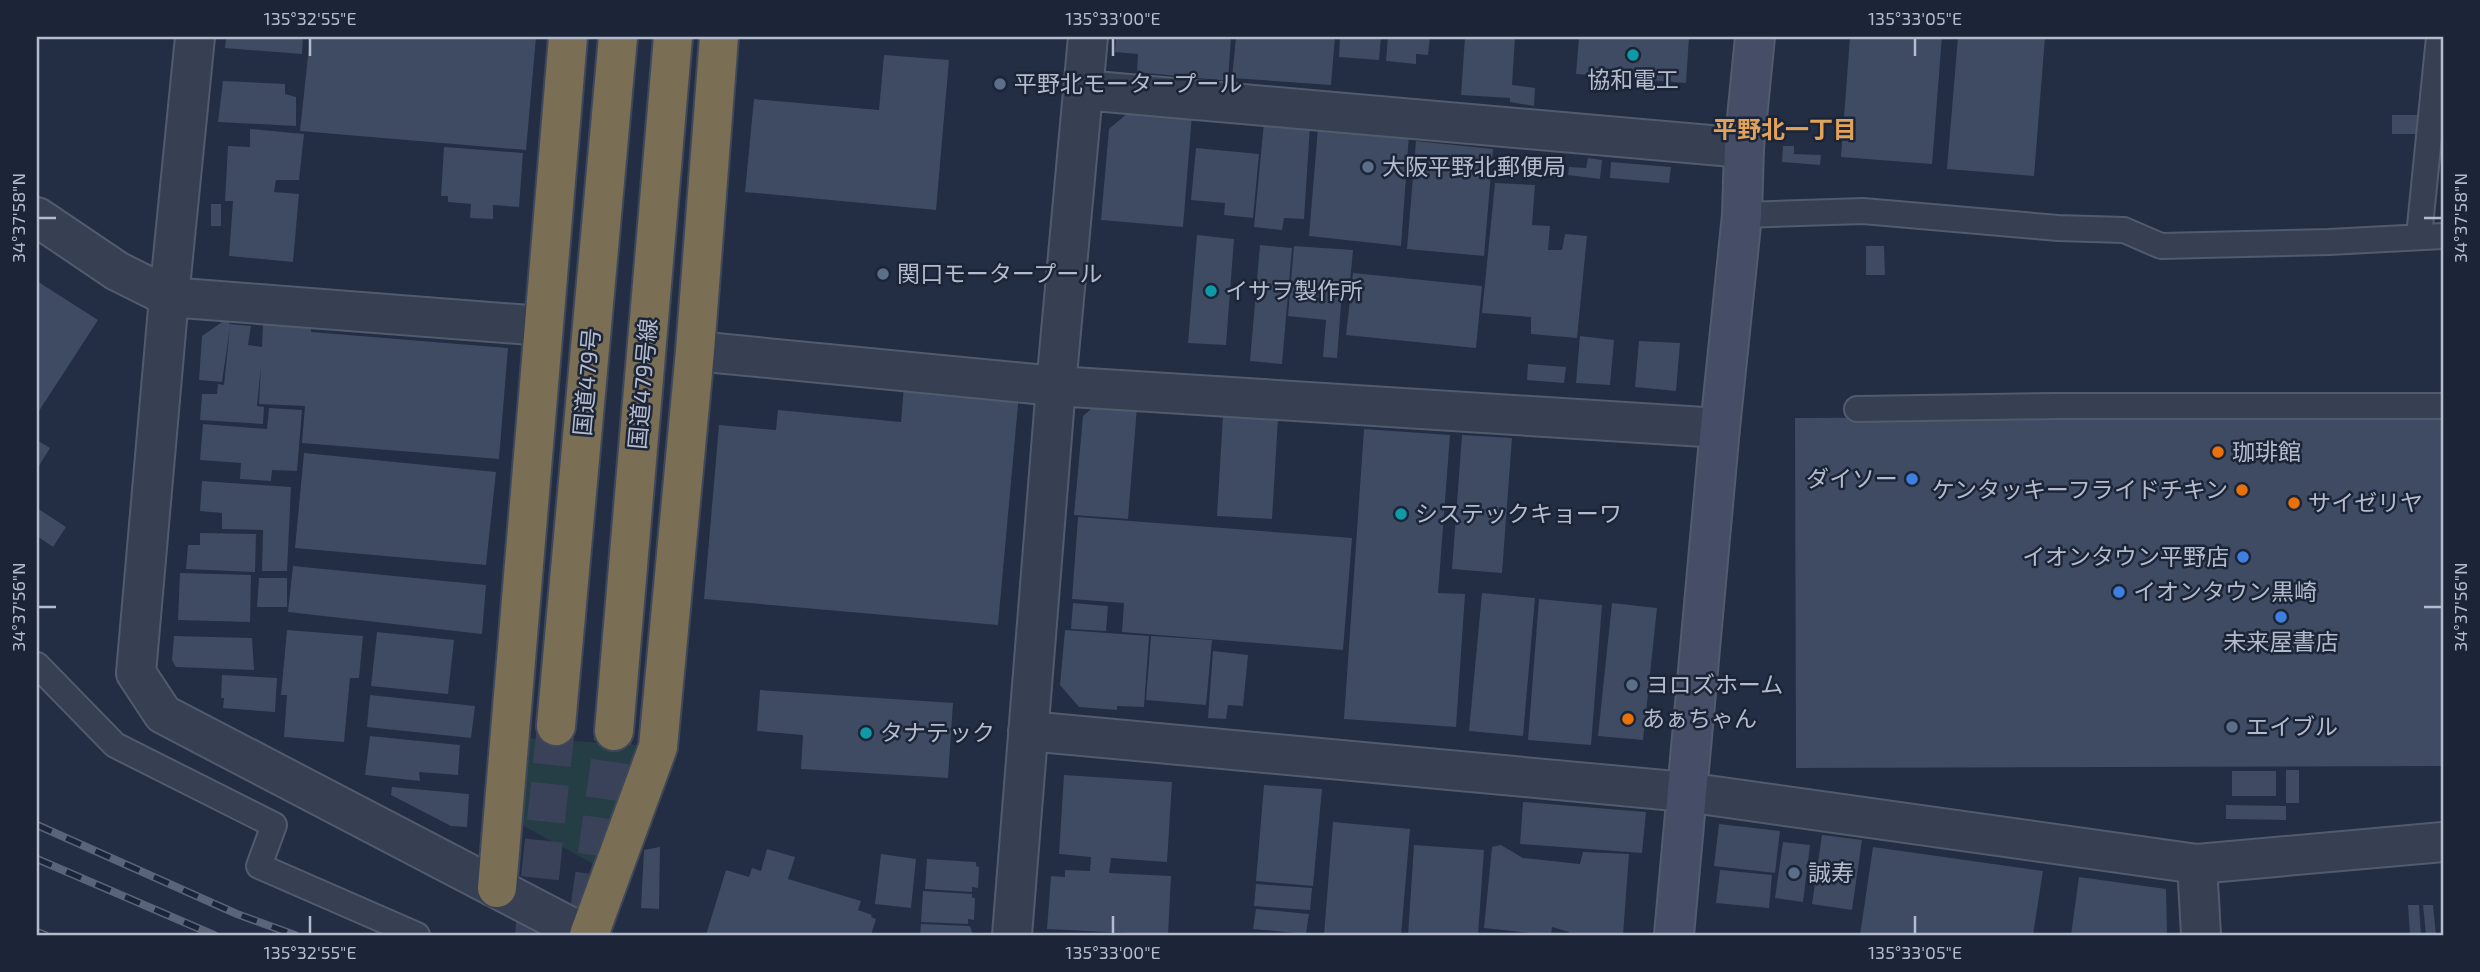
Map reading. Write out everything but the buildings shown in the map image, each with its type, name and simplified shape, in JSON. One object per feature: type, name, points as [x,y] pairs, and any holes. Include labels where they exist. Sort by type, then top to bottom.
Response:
[{"type":"highway","points":[[498,888],[568,37]]},
{"type":"highway","name":"国道479号","points":[[556,726],[618,37]]},
{"type":"highway","name":"国道479号線","points":[[614,731],[673,37]]},
{"type":"highway","points":[[588,935],[657,747],[695,351],[719,37]]},
{"type":"street","points":[[195,37],[136,673],[163,714],[588,935]]},
{"type":"street","points":[[1012,935],[1056,386],[1088,37]]},
{"type":"street","points":[[1674,935],[1742,215],[1744,148],[1755,37]]},
{"type":"street","points":[[1083,90],[1744,148]]},
{"type":"street","points":[[37,217],[117,271],[169,297],[543,326]]},
{"type":"street","points":[[695,351],[1056,386],[1720,428]]},
{"type":"street","points":[[1028,731],[1686,792],[2197,864],[2443,842]]},
{"type":"street","points":[[2197,864],[2201,935]]},
{"type":"lane","points":[[1742,215],[1864,211],[2058,228],[2124,230],[2161,246],[2329,242],[2431,236],[2439,37]]},
{"type":"lane","points":[[1857,409],[2443,406]]},
{"type":"lane","points":[[37,665],[115,745],[274,825],[259,866],[417,935]]},
{"type":"shaded area","points":[[527,738],[636,745],[597,866],[520,824]]},
{"type":"tunnel","points":[[534,935],[556,726]]},
{"type":"tunnel","points":[[589,912],[614,731]]},
{"type":"railway","points":[[37,825],[237,914],[295,935]]},
{"type":"railway","points":[[37,859],[214,935]]},
{"type":"railway","points":[[37,932],[45,935]]},
{"type":"place","name":"協和電工","points":[[1633,55]]},
{"type":"place","name":"平野北モータープール","points":[[1000,84]]},
{"type":"place","name":"大阪平野北郵便局","points":[[1368,167]]},
{"type":"place","name":"関口モータープール","points":[[883,274]]},
{"type":"place","name":"イサヲ製作所","points":[[1211,291]]},
{"type":"place","name":"珈琲館","points":[[2218,452]]},
{"type":"place","name":"ダイソー","points":[[1912,479]]},
{"type":"place","name":"ケンタッキーフライドチキン","points":[[2242,490]]},
{"type":"place","name":"サイゼリヤ","points":[[2294,503]]},
{"type":"place","name":"システックキョーワ","points":[[1401,514]]},
{"type":"place","name":"イオンタウン平野店","points":[[2243,557]]},
{"type":"place","name":"イオンタウン黒崎","points":[[2119,592]]},
{"type":"place","name":"未来屋書店","points":[[2281,617]]},
{"type":"place","name":"ヨロズホーム","points":[[1632,685]]},
{"type":"place","name":"あぁちゃん","points":[[1628,719]]},
{"type":"place","name":"エイブル","points":[[2232,727]]},
{"type":"place","name":"タナテック","points":[[866,733]]},
{"type":"place","name":"誠寿","points":[[1794,873]]},
{"type":"district","name":"平野北一丁目","points":[[1785,130]]}]
